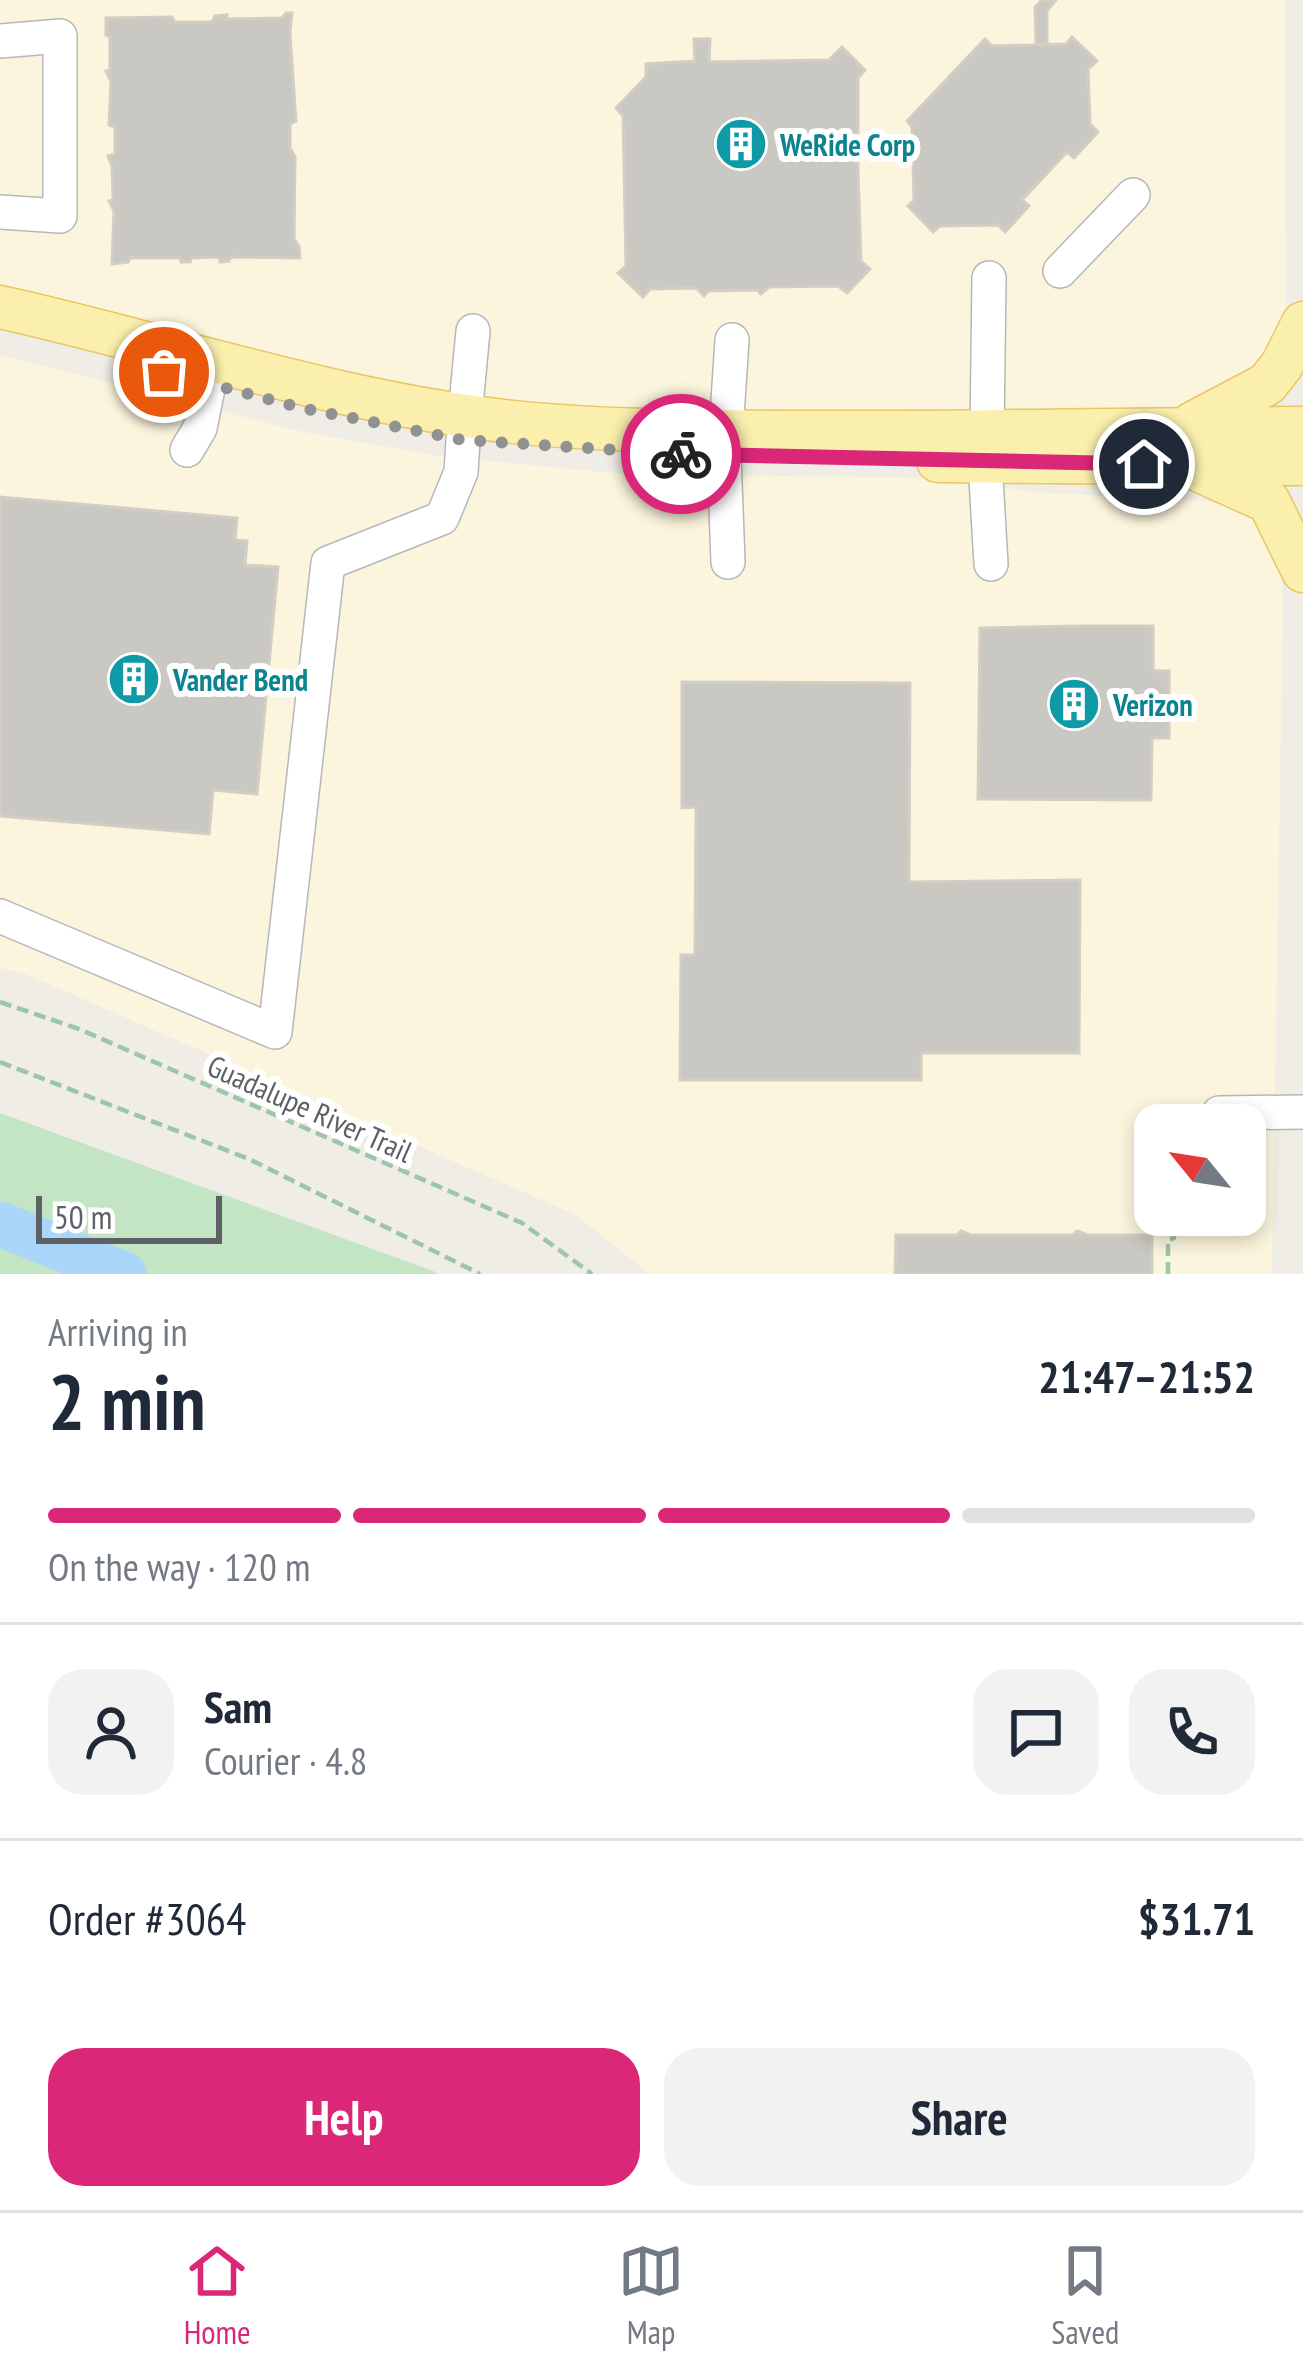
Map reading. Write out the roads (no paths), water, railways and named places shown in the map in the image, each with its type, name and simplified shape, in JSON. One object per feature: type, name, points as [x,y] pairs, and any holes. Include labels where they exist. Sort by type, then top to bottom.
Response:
[{"type":"main road","points":[[0,307],[212,373]]},
{"type":"main road","points":[[1182,446],[1267,383],[1282,365],[1303,323]]},
{"type":"main road","points":[[0,331],[304,386],[464,428],[600,429],[725,444],[986,447],[1182,446],[1303,428]]},
{"type":"main road","points":[[1182,446],[1303,464]]},
{"type":"main road","points":[[1182,446],[1269,502],[1303,572]]},
{"type":"lane","points":[[0,40],[60,36],[60,216],[0,212]]},
{"type":"lane","points":[[1060,271],[1133,195]]},
{"type":"lane","points":[[989,278],[986,447],[992,564]]},
{"type":"lane","points":[[0,916],[275,1032],[328,563],[442,518],[461,472],[473,332]]},
{"type":"lane","points":[[728,562],[725,444],[732,340]]},
{"type":"lane","points":[[187,450],[200,428],[212,373]]},
{"type":"lane","points":[[1266,1112],[1303,1112]]},
{"type":"waterway","points":[[0,1224],[124,1274]]},
{"type":"place","name":"WeRide Corp","points":[[741,144]]},
{"type":"place","name":"Vander Bend","points":[[134,679]]},
{"type":"place","name":"Verizon","points":[[1074,704]]}]
